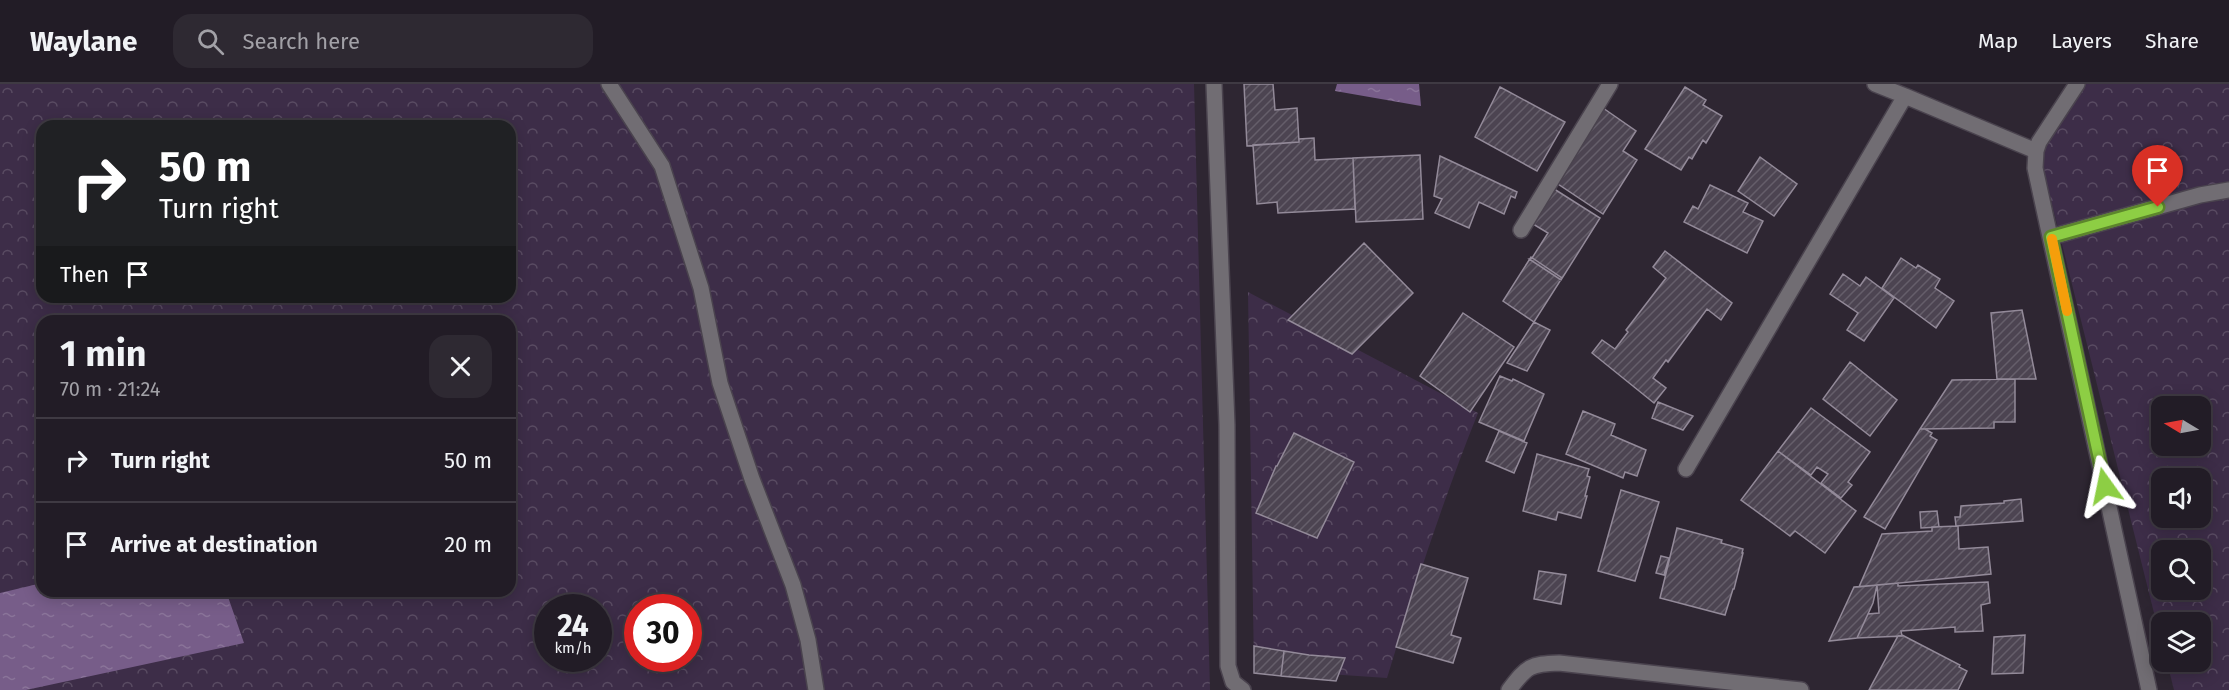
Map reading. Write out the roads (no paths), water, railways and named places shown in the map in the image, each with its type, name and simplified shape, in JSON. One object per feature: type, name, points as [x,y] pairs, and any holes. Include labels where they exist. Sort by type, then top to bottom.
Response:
[{"type":"street","points":[[609,84],[662,166],[701,288],[720,383],[752,479],[793,585],[808,640],[816,690]]},
{"type":"street","points":[[1214,84],[1227,425],[1228,666],[1233,682],[1243,690]]},
{"type":"street","points":[[1521,230],[1610,84]]},
{"type":"street","points":[[1875,84],[2036,151]]},
{"type":"street","points":[[2076,84],[2036,151],[2035,168],[2149,690]]},
{"type":"street","points":[[1686,470],[1905,96]]},
{"type":"street","points":[[2051,237],[2200,195],[2229,190]]},
{"type":"street","points":[[1509,690],[1521,674],[1536,664],[1559,663],[1801,690]]},
{"type":"water","points":[[1337,84],[1419,84],[1421,106],[1335,91]]},
{"type":"water","points":[[36,584],[36,597],[228,597],[244,643],[26,690],[0,690],[0,593]]}]
